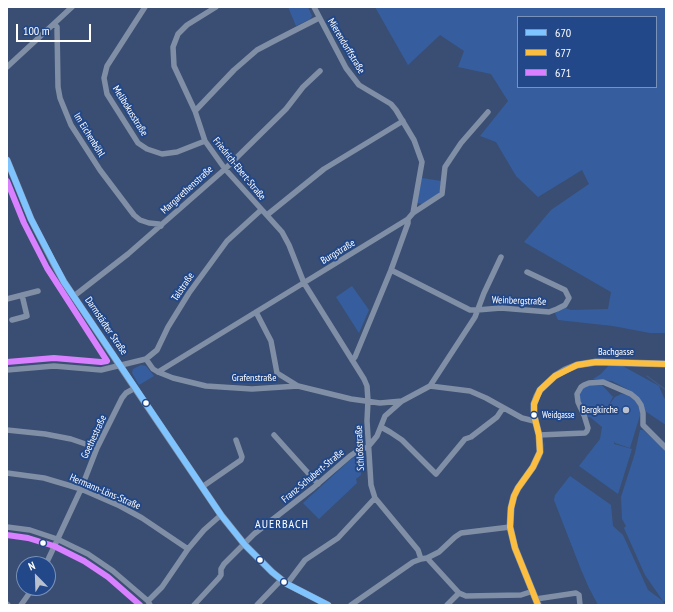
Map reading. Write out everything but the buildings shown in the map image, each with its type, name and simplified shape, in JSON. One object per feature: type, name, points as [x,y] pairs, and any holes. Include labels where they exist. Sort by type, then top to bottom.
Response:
[{"type":"main road","name":"Darmstädter Straße","points":[[7,160],[8,168],[42,243],[57,270],[221,515],[244,544],[263,564],[284,582],[328,605]]},
{"type":"main road","name":"Bachgasse","points":[[537,602],[515,548],[510,527],[511,508],[514,496],[538,457],[540,447],[539,435],[534,421],[534,404],[540,390],[555,376],[565,370],[577,365],[591,362],[666,364]]},
{"type":"street","points":[[7,67],[72,7]]},
{"type":"street","name":"Melibokusstraße","points":[[146,7],[129,30],[107,66],[104,78],[107,94],[138,143],[146,149],[162,154],[177,152],[204,140]]},
{"type":"street","name":"Friedrich-Ebert-Straße","points":[[216,7],[183,28],[178,34],[173,47],[174,66],[195,111],[204,140],[225,169],[282,232],[304,282]]},
{"type":"street","name":"Mierendorffstraße","points":[[314,7],[346,68],[359,85],[391,104],[414,140],[422,162],[413,213]]},
{"type":"street","points":[[195,111],[234,70],[257,50],[319,18]]},
{"type":"street","name":"Im Eichenböhl","points":[[54,24],[57,27],[59,92],[71,125],[100,170],[134,216],[140,220],[159,224],[161,226]]},
{"type":"street","name":"Margarethenstraße","points":[[74,296],[128,254],[225,169],[286,109],[303,87],[320,71]]},
{"type":"street","name":"Burgstraße","points":[[158,372],[408,220],[413,213],[442,194],[445,167],[461,143],[488,112]]},
{"type":"street","points":[[267,215],[324,169],[403,121]]},
{"type":"street","name":"Talstraße","points":[[146,359],[157,350],[168,327],[189,293],[227,242],[261,210]]},
{"type":"street","points":[[352,360],[355,357],[391,270],[408,220]]},
{"type":"street","points":[[368,447],[381,427],[385,416],[402,401],[430,386],[475,318],[477,310],[501,257]]},
{"type":"street","points":[[391,270],[465,308],[477,310]]},
{"type":"street","name":"Weinbergstraße","points":[[477,310],[501,308],[548,312],[557,310],[565,305],[569,298],[565,290],[527,272]]},
{"type":"street","name":"Schloßstraße","points":[[304,282],[367,386],[368,447],[371,485],[375,498],[424,558],[459,593]]},
{"type":"street","points":[[7,299],[38,291]]},
{"type":"street","points":[[12,320],[27,316],[22,295]]},
{"type":"street","points":[[256,312],[271,341],[277,372],[298,386]]},
{"type":"street","points":[[7,370],[54,366],[101,370],[146,359]]},
{"type":"street","name":"Grafenstraße","points":[[146,359],[158,372],[173,378],[206,386],[252,389],[298,386],[351,399],[368,401]]},
{"type":"street","points":[[539,435],[585,433],[588,428],[578,402],[578,390],[589,383],[603,382],[631,394],[637,400],[641,405],[643,413],[643,425],[666,448]]},
{"type":"street","points":[[430,386],[470,392],[486,398],[522,418],[534,421]]},
{"type":"street","name":"Goethestraße","points":[[50,556],[81,489],[97,448],[122,398],[126,393],[135,388]]},
{"type":"street","points":[[368,401],[380,403],[402,401]]},
{"type":"street","points":[[381,427],[402,440],[436,474],[465,439],[471,437],[493,421],[500,414],[503,408]]},
{"type":"street","points":[[7,430],[45,434],[70,439],[97,448]]},
{"type":"street","points":[[274,435],[318,484]]},
{"type":"street","points":[[202,487],[241,460],[242,457],[236,440]]},
{"type":"street","name":"Franz-Schubert-Straße","points":[[194,605],[219,578],[221,575],[222,566],[254,534],[318,484],[350,456],[359,450],[368,447]]},
{"type":"street","name":"Hermann-Löns-Straße","points":[[7,473],[44,478],[81,489],[120,506],[142,518],[188,549]]},
{"type":"street","points":[[256,605],[284,582],[305,560],[338,538],[375,498]]},
{"type":"street","points":[[7,527],[30,530],[57,539],[88,554],[103,564],[149,603],[188,549],[204,530],[221,515]]},
{"type":"street","points":[[351,605],[413,562],[439,552],[461,533],[510,527]]},
{"type":"street","points":[[447,605],[459,593],[466,596],[521,595],[533,591]]},
{"type":"street","points":[[537,602],[576,593],[579,597],[580,605]]},
{"type":"street","points":[[21,605],[27,596]]},
{"type":"shaded area","points":[[288,7],[308,7],[312,16],[310,19],[296,26]]},
{"type":"shaded area","points":[[375,7],[666,7],[666,333],[650,333],[613,326],[558,320],[555,313],[565,308],[571,310],[608,309],[611,292],[524,242],[551,210],[589,184],[582,170],[538,197],[516,176],[496,142],[480,136],[508,101],[491,74],[458,67],[464,51],[440,35],[408,65]]},
{"type":"shaded area","points":[[422,178],[441,181],[439,193],[422,204],[417,203]]},
{"type":"shaded area","points":[[352,286],[369,310],[359,333],[336,297]]},
{"type":"shaded area","points":[[619,364],[659,386],[664,398],[666,399],[666,425],[645,411],[629,390],[612,381],[593,379],[601,374],[609,365]]},
{"type":"shaded area","points":[[141,365],[146,366],[154,376],[139,385],[132,373],[133,369]]},
{"type":"shaded area","points":[[601,384],[613,397],[608,406],[615,397],[621,394],[629,395],[635,400],[641,412],[630,448],[615,443],[615,441],[614,444],[632,449],[618,494],[579,466],[600,439],[602,427],[590,417],[587,417],[579,398],[580,391],[585,386]]},
{"type":"shaded area","points":[[640,430],[643,430],[666,450],[666,600],[663,602],[666,605],[598,605],[580,567],[554,500],[555,495],[570,476],[611,505],[613,526],[623,535],[648,590],[663,601],[645,575],[624,528],[626,526],[622,519],[621,497],[635,453]]},
{"type":"shaded area","points":[[359,454],[361,475],[356,479],[357,483],[319,519],[303,503],[351,459]]},
{"type":"waterway","points":[[647,376],[666,390]]},
{"type":"waterway","points":[[543,449],[544,443]]},
{"type":"waterway","points":[[538,464],[542,457]]},
{"type":"transit line","name":"670","points":[[7,160],[31,219],[64,282],[221,515],[245,545],[272,572],[287,584],[328,605]]},
{"type":"transit line","name":"671","points":[[7,181],[24,223],[47,268],[107,361],[101,362],[54,358],[7,362]]},
{"type":"transit line","name":"677","points":[[538,605],[515,548],[510,527],[511,508],[514,496],[533,467],[540,452],[539,435],[534,415],[534,404],[540,390],[555,376],[577,365],[596,362],[666,364]]},
{"type":"transit line","name":"671","points":[[7,535],[28,538],[54,546],[84,561],[108,577],[140,605]]},
{"type":"place","name":"Bergkirche","points":[[626,410]]},
{"type":"place","name":"Weidgasse","points":[[534,415]]},
{"type":"district","name":"AUERBACH","points":[[282,525]]}]
